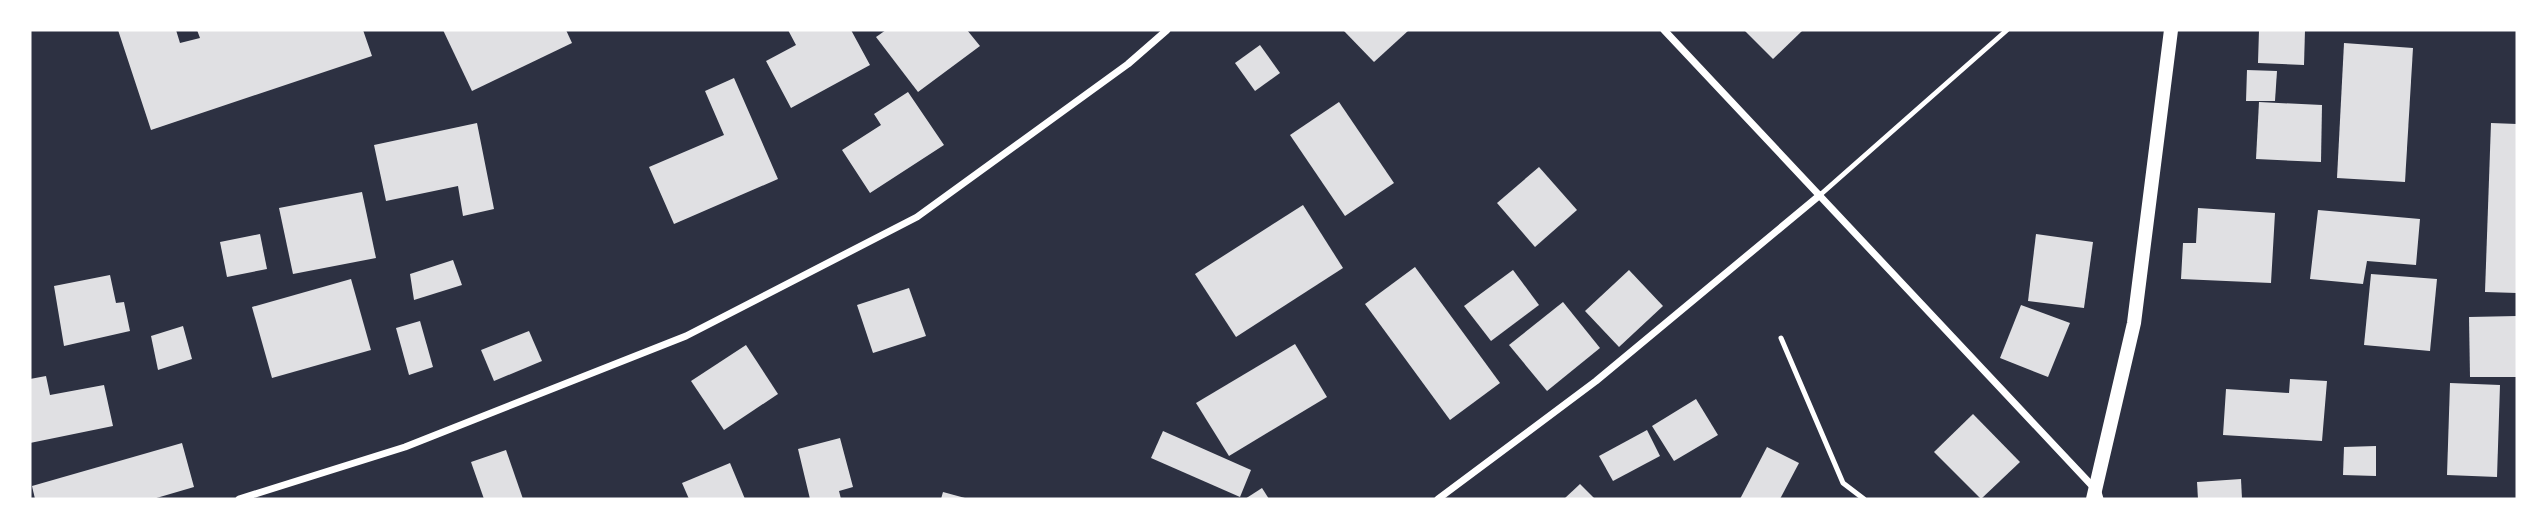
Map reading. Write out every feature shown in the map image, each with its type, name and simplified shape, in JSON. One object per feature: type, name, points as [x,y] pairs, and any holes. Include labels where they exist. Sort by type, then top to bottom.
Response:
[{"type":"main road","points":[[2097,497],[2134,323],[2171,30]]},
{"type":"street","points":[[239,499],[405,447],[686,337],[917,217],[1128,64],[1167,30]]},
{"type":"street","points":[[1664,30],[1820,195],[2097,497]]},
{"type":"street","points":[[1438,499],[1596,380],[1820,195]]},
{"type":"lane","points":[[1820,195],[2007,30]]},
{"type":"lane","points":[[1781,338],[1843,483],[1864,499]]},
{"type":"building","points":[[118,30],[176,30],[180,43],[200,38],[197,30],[363,30],[372,56],[151,130]]},
{"type":"building","points":[[443,30],[566,30],[572,43],[472,91]]},
{"type":"building","points":[[788,30],[851,30],[870,65],[791,108],[766,61],[796,45]]},
{"type":"building","points":[[886,30],[967,30],[980,46],[918,92],[876,37]]},
{"type":"building","points":[[1343,30],[1409,30],[1374,62]]},
{"type":"building","points":[[1744,30],[1803,30],[1773,59]]},
{"type":"building","points":[[2259,30],[2305,30],[2304,65],[2258,63]]},
{"type":"building","points":[[2344,43],[2413,48],[2405,182],[2337,178]]},
{"type":"building","points":[[1260,45],[1280,73],[1255,91],[1235,63]]},
{"type":"building","points":[[2247,70],[2277,71],[2275,101],[2246,101]]},
{"type":"building","points":[[734,78],[778,179],[674,224],[649,167],[724,135],[705,91]]},
{"type":"building","points":[[908,92],[944,145],[870,193],[842,150],[881,125],[874,114]]},
{"type":"building","points":[[1339,102],[1394,183],[1345,216],[1290,135]]},
{"type":"building","points":[[2259,102],[2322,105],[2321,162],[2256,159]]},
{"type":"building","points":[[477,123],[494,209],[463,216],[458,186],[386,201],[374,145]]},
{"type":"building","points":[[2491,123],[2517,124],[2517,293],[2485,292]]},
{"type":"building","points":[[1539,167],[1577,210],[1535,247],[1497,203]]},
{"type":"building","points":[[362,192],[376,258],[293,274],[279,208]]},
{"type":"building","points":[[1303,205],[1343,268],[1236,337],[1195,274]]},
{"type":"building","points":[[2198,208],[2275,213],[2271,283],[2181,279],[2183,243],[2196,243]]},
{"type":"building","points":[[2318,210],[2420,219],[2416,265],[2367,261],[2363,284],[2310,279]]},
{"type":"building","points":[[260,234],[267,269],[227,277],[220,242]]},
{"type":"building","points":[[2036,234],[2093,242],[2084,308],[2028,301]]},
{"type":"building","points":[[453,260],[462,285],[414,300],[410,274]]},
{"type":"building","points":[[1415,267],[1500,383],[1450,420],[1365,304]]},
{"type":"building","points":[[1513,270],[1539,305],[1491,341],[1464,306]]},
{"type":"building","points":[[1629,270],[1663,306],[1619,347],[1585,311]]},
{"type":"building","points":[[2371,274],[2437,279],[2430,351],[2364,345]]},
{"type":"building","points":[[110,275],[116,303],[124,302],[130,331],[64,346],[54,286]]},
{"type":"building","points":[[351,279],[371,350],[272,378],[252,307]]},
{"type":"building","points":[[909,288],[926,336],[873,353],[857,305]]},
{"type":"building","points":[[1563,302],[1600,348],[1547,391],[1509,345]]},
{"type":"building","points":[[2021,305],[2070,323],[2048,377],[2000,358]]},
{"type":"building","points":[[2517,316],[2517,377],[2470,377],[2469,317]]},
{"type":"building","points":[[420,321],[433,367],[409,375],[396,328]]},
{"type":"building","points":[[183,326],[192,359],[158,370],[151,336]]},
{"type":"building","points":[[529,331],[542,361],[494,381],[481,350]]},
{"type":"building","points":[[1295,344],[1327,397],[1229,456],[1196,403]]},
{"type":"building","points":[[746,345],[778,394],[724,430],[691,381]]},
{"type":"building","points":[[46,376],[50,395],[104,385],[113,426],[30,443],[30,379]]},
{"type":"building","points":[[2290,379],[2327,381],[2322,441],[2223,435],[2226,389],[2289,393]]},
{"type":"building","points":[[2450,383],[2500,385],[2497,477],[2447,475]]},
{"type":"building","points":[[1696,399],[1718,435],[1674,461],[1652,426]]},
{"type":"building","points":[[1973,414],[2020,462],[1981,499],[1934,452]]},
{"type":"building","points":[[1647,430],[1660,456],[1613,481],[1599,456]]},
{"type":"building","points":[[1163,431],[1251,470],[1240,497],[1151,458]]},
{"type":"building","points":[[840,438],[853,487],[839,491],[841,499],[810,499],[798,449]]},
{"type":"building","points":[[182,443],[194,487],[153,499],[35,499],[32,486]]},
{"type":"building","points":[[2376,446],[2376,476],[2343,475],[2344,447]]},
{"type":"building","points":[[1767,447],[1799,463],[1780,499],[1740,499]]},
{"type":"building","points":[[506,450],[523,499],[484,499],[471,462]]},
{"type":"building","points":[[730,463],[745,499],[689,499],[682,483]]},
{"type":"building","points":[[2241,479],[2242,499],[2198,499],[2197,482]]},
{"type":"building","points":[[1580,484],[1595,499],[1564,499]]},
{"type":"building","points":[[1262,488],[1269,499],[1245,499]]},
{"type":"building","points":[[943,492],[965,498],[965,499],[941,499]]}]
